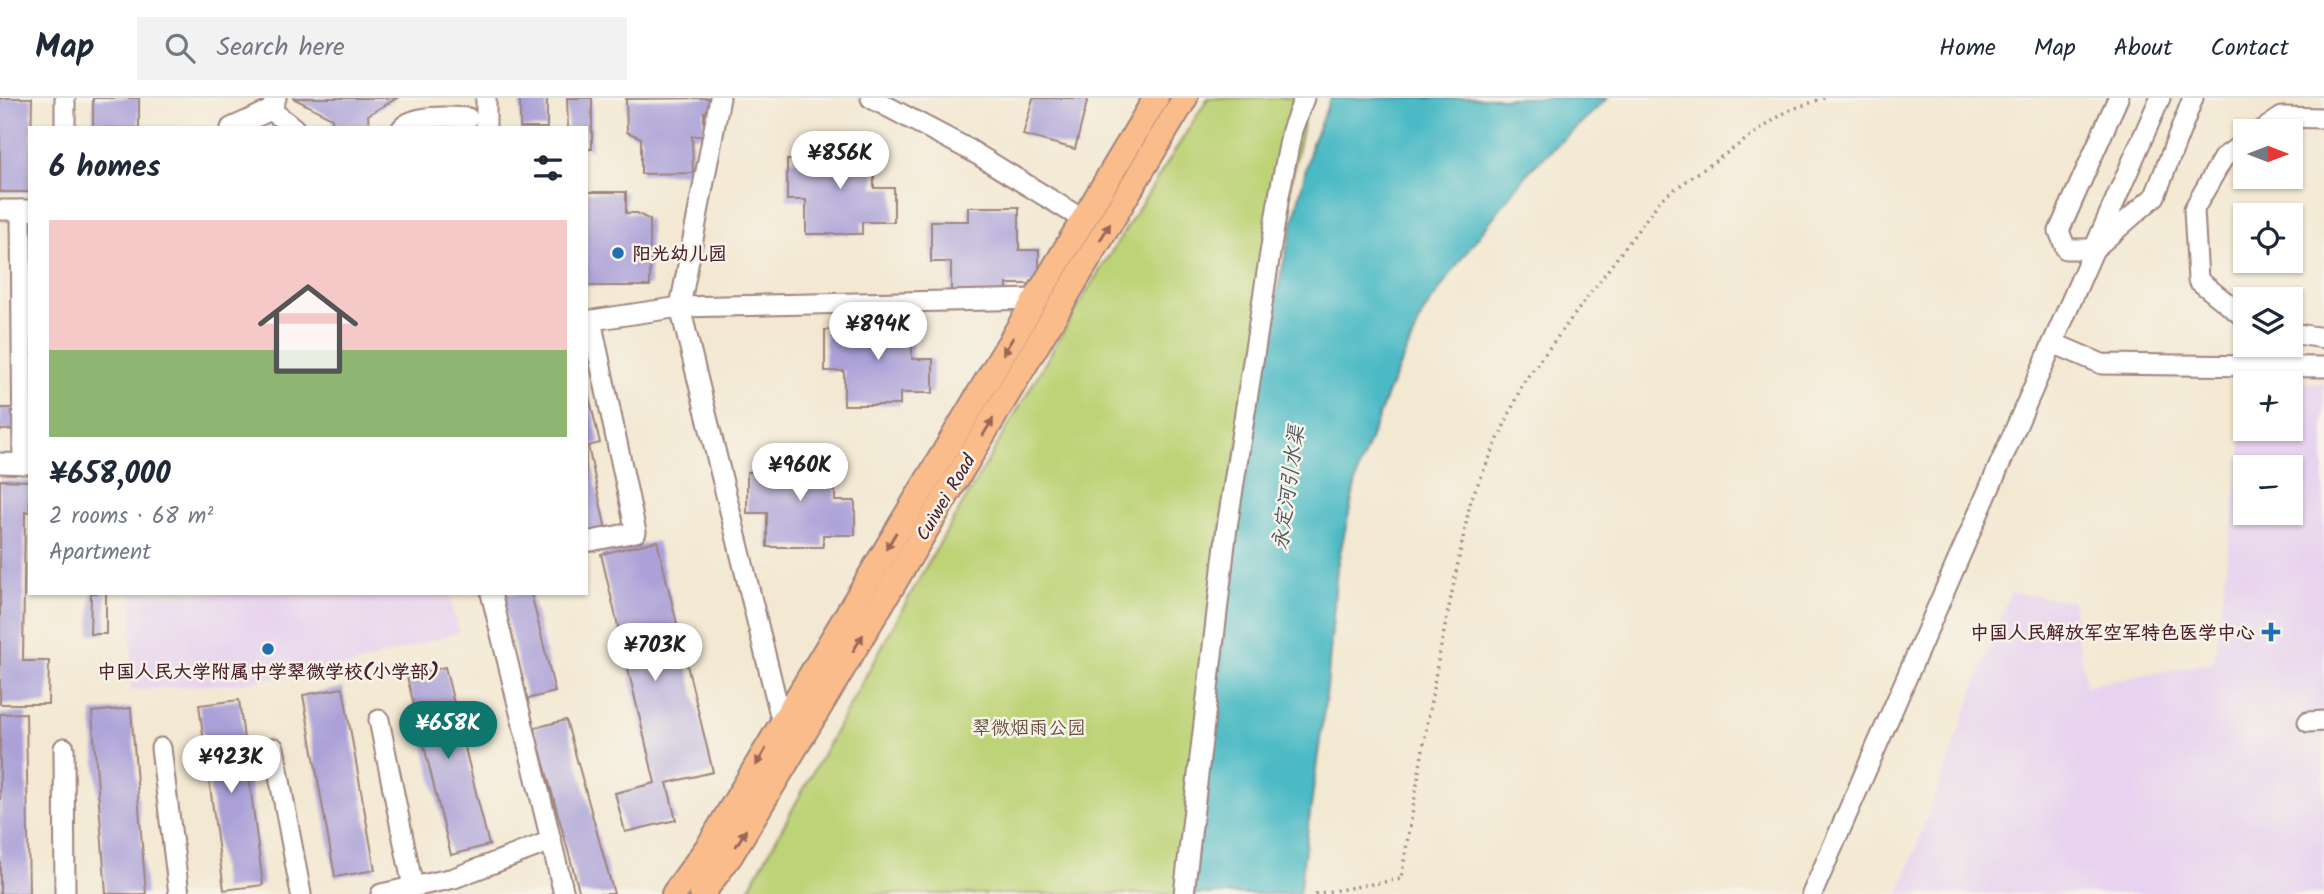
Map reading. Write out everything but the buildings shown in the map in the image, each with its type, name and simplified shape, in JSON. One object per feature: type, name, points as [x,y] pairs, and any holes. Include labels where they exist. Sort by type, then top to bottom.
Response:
[{"type":"main road","name":"Cuiwei Road","points":[[674,894],[710,844],[1156,98]]},
{"type":"main road","name":"Cuiwei Road","points":[[702,894],[730,856],[1185,98]]},
{"type":"street","points":[[65,98],[65,126]]},
{"type":"street","points":[[486,98],[486,126]]},
{"type":"street","points":[[720,98],[680,307],[782,723]]},
{"type":"street","points":[[872,98],[970,150],[1084,220]]},
{"type":"street","points":[[1184,894],[1227,527],[1279,196],[1292,130],[1304,98]]},
{"type":"street","points":[[2118,98],[2059,231],[2066,249],[2094,249],[2155,196],[2193,98]]},
{"type":"street","points":[[1812,894],[2160,98]]},
{"type":"street","points":[[235,126],[274,104],[292,126]]},
{"type":"street","points":[[404,126],[406,123],[437,116],[468,118]]},
{"type":"street","points":[[2279,119],[2324,118]]},
{"type":"street","points":[[2233,151],[2223,158],[2194,209],[2198,281],[2233,309]]},
{"type":"street","points":[[0,210],[25,210],[27,464],[0,463]]},
{"type":"street","points":[[588,542],[636,532],[589,320],[680,307],[1036,299]]},
{"type":"street","points":[[2303,335],[2324,338]]},
{"type":"street","points":[[2053,343],[2102,364],[2324,367]]},
{"type":"street","points":[[491,595],[564,894]]},
{"type":"street","points":[[379,720],[413,887]]},
{"type":"street","points":[[64,748],[65,894]]},
{"type":"street","points":[[161,748],[179,894]]},
{"type":"street","points":[[274,748],[301,894]]},
{"type":"street","points":[[381,894],[413,887],[456,886],[551,841]]},
{"type":"path","points":[[1315,894],[1401,879],[1437,666],[1471,499],[1523,383],[1662,198],[1787,111],[1824,98]]},
{"type":"shaded area","name":"中国人民解放军空军特色医学中心","points":[[2303,383],[2324,383],[2324,894],[1899,894],[2010,592],[2072,601],[2086,686],[2214,662],[2233,512],[2233,525],[2303,525],[2303,455],[2240,455],[2242,441],[2303,441]]},
{"type":"shaded area","name":"中国人民大学附属中学翠微学校(小学部)","points":[[132,595],[449,595],[459,632],[350,666],[242,683],[131,690]]},
{"type":"green space","name":"翠微烟雨公园","points":[[1208,98],[1308,98],[1218,542],[1180,894],[746,894],[924,570],[1090,286]]},
{"type":"water","name":"永定河引水渠","points":[[1331,98],[1608,98],[1530,170],[1467,251],[1424,312],[1387,394],[1358,472],[1337,567],[1327,688],[1299,894],[1192,894],[1246,423],[1312,143]]},
{"type":"place","name":"阳光幼儿园","points":[[618,253]]},
{"type":"place","name":"中国人民解放军空军特色医学中心","points":[[2271,632]]},
{"type":"place","name":"中国人民大学附属中学翠微学校(小学部)","points":[[268,649]]}]
